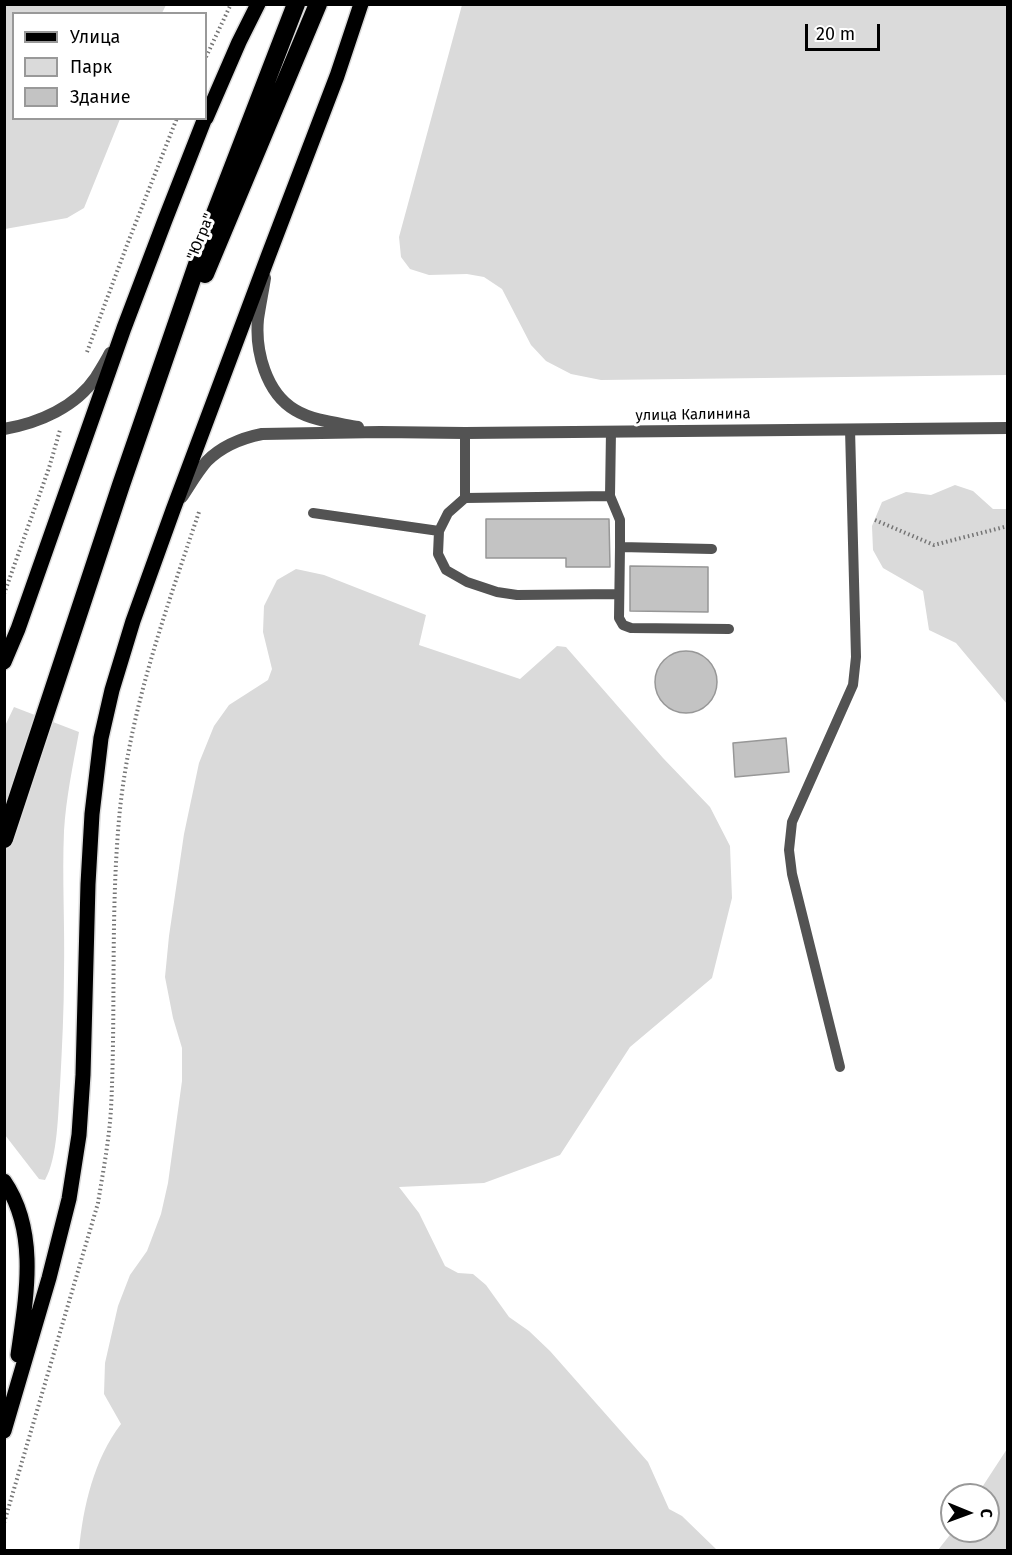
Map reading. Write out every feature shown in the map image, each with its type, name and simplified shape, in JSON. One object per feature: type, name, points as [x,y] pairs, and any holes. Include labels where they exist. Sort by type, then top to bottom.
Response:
[{"type":"highway","name":"\"Югра\"","points":[[4,839],[121,485],[211,224],[296,4]]},
{"type":"highway","name":"\"Югра\"","points":[[121,485],[219,240],[318,4]]},
{"type":"main road","points":[[207,113],[238,42],[258,4]]},
{"type":"main road","points":[[4,1431],[69,1199],[79,1135],[92,814],[101,738],[112,690],[133,621],[173,510],[338,76],[361,4]]},
{"type":"main road","points":[[4,662],[18,629],[124,328],[204,120]]},
{"type":"main road","points":[[4,1181],[22,1217],[27,1248],[24,1315],[11,1409]]},
{"type":"street","points":[[269,254],[258,320],[259,345],[264,368],[271,384],[283,400],[295,410],[312,417],[380,432]]},
{"type":"street","points":[[4,429],[52,414],[68,406],[80,396],[96,378],[124,328]]},
{"type":"street","name":"улица Калинина","points":[[380,432],[1008,428]]},
{"type":"street","points":[[173,510],[207,461],[223,448],[246,438],[284,433],[380,432]]},
{"type":"lane","points":[[840,1068],[792,874],[789,850],[792,822],[854,685],[856,657],[850,429]]},
{"type":"lane","points":[[612,431],[609,496],[621,520],[619,618],[623,626],[729,629]]},
{"type":"lane","points":[[465,433],[465,498]]},
{"type":"lane","points":[[609,496],[465,498],[448,513],[439,531],[438,555],[446,570],[467,582],[497,592],[517,595],[619,594]]},
{"type":"lane","points":[[313,513],[439,531]]},
{"type":"lane","points":[[620,547],[712,549]]},
{"type":"path","points":[[207,55],[231,4]]},
{"type":"path","points":[[874,520],[934,545],[1008,526]]},
{"type":"green space","points":[[5,4],[166,5],[162,12],[12,12],[12,120],[120,120],[84,208],[67,218],[5,229]]},
{"type":"green space","points":[[462,5],[1007,5],[1007,375],[601,380],[571,374],[546,361],[531,345],[502,289],[484,277],[467,274],[429,275],[410,269],[401,257],[399,237]]},
{"type":"green space","points":[[955,485],[973,491],[993,509],[1007,509],[1007,704],[956,643],[929,630],[923,591],[883,568],[873,550],[872,526],[882,502],[906,492],[931,495]]},
{"type":"green space","points":[[296,569],[324,575],[426,615],[419,645],[520,679],[557,646],[566,647],[663,758],[710,807],[730,846],[732,898],[712,978],[630,1047],[560,1155],[484,1183],[399,1187],[419,1213],[445,1266],[458,1273],[473,1274],[486,1285],[509,1317],[529,1331],[550,1351],[648,1462],[669,1509],[682,1516],[717,1550],[79,1550],[83,1517],[91,1484],[104,1452],[121,1424],[104,1394],[105,1363],[118,1306],[130,1275],[147,1251],[161,1214],[168,1183],[182,1081],[182,1048],[165,977],[184,834],[199,763],[214,726],[229,705],[268,680],[272,669],[263,632],[264,606],[277,580]]},
{"type":"green space","points":[[14,707],[79,732],[64,831],[64,1000],[58,1121],[53,1160],[45,1180],[39,1179],[5,1135],[4,728]]},
{"type":"green space","points":[[1007,1449],[1007,1550],[938,1550],[944,1543],[1000,1543],[1000,1483],[985,1483]]},
{"type":"building","points":[[486,519],[609,519],[610,567],[566,567],[566,558],[486,558]]},
{"type":"building","points":[[630,566],[708,567],[708,612],[630,611]]},
{"type":"building","points":[[686,651],[703,656],[708,660],[712,665],[717,682],[712,699],[708,704],[703,708],[686,713],[669,708],[664,704],[660,699],[655,682],[660,665],[664,660],[669,656]]},
{"type":"building","points":[[786,738],[789,772],[735,777],[733,743]]}]
